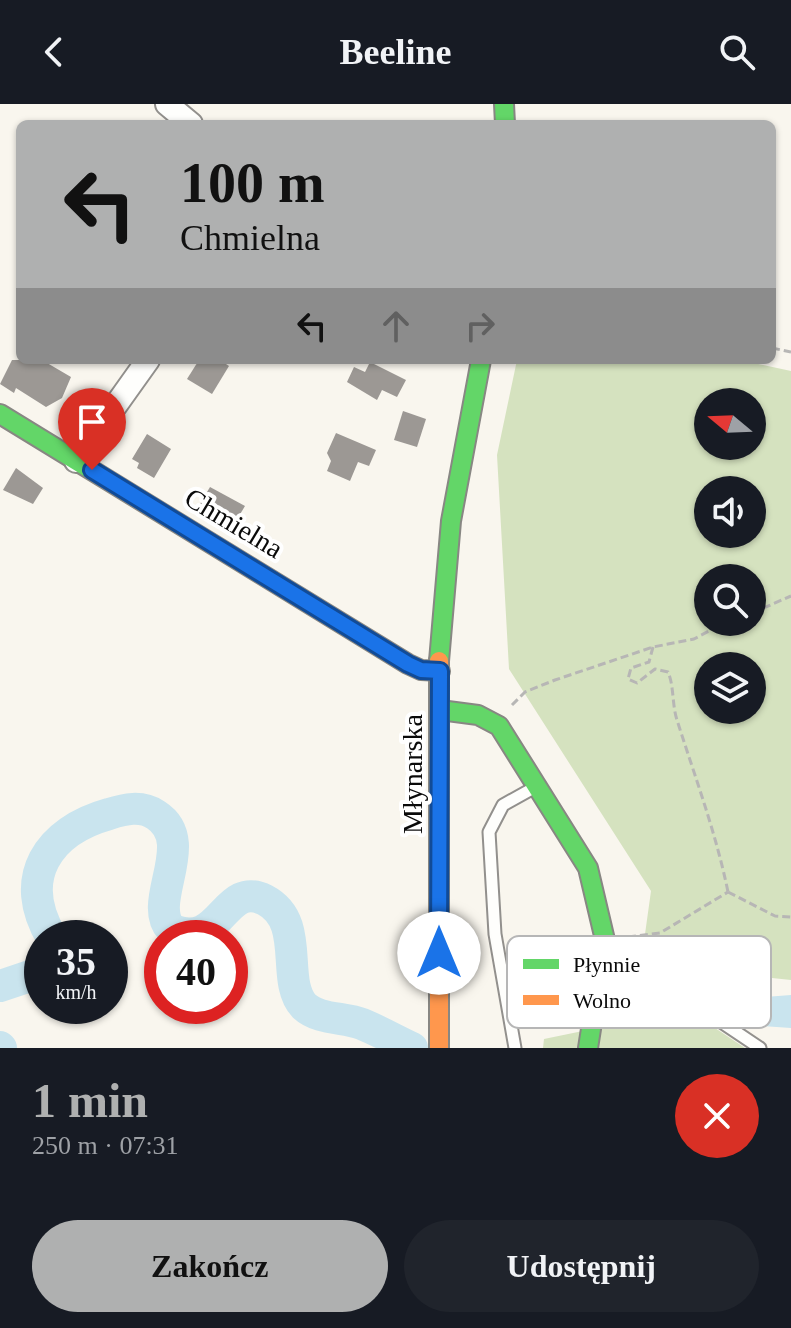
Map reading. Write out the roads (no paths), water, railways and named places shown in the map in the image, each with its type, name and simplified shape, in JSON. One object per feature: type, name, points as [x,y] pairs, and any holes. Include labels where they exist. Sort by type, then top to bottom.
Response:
[{"type":"street","points":[[167,104],[186,120]]},
{"type":"street","points":[[76,461],[145,364]]},
{"type":"street","name":"Młynarska","points":[[439,1048],[440,671],[452,515],[480,364]]},
{"type":"street","name":"Chmielna","points":[[0,414],[408,664],[421,670],[440,671]]},
{"type":"street","points":[[440,710],[478,715],[499,726],[539,785],[588,868],[604,936]]},
{"type":"street","points":[[588,1048],[592,1028]]},
{"type":"lane","points":[[507,1002],[495,934],[489,832],[503,805],[539,785]]},
{"type":"lane","points":[[511,1028],[515,1048]]},
{"type":"lane","points":[[730,1028],[760,1048]]},
{"type":"water","points":[[791,995],[791,1028],[771,1027],[771,997]]},
{"type":"waterway","points":[[44,920],[37,896],[38,877],[44,860],[55,845],[69,832],[88,822],[121,811],[145,810],[156,815],[168,827],[173,840],[164,904],[165,917],[171,929],[188,933],[201,931],[240,899],[251,896],[265,900],[278,910],[285,922],[294,982],[304,1006],[317,1014],[362,1024],[412,1048]]},
{"type":"waterway","points":[[0,986],[24,978]]}]
